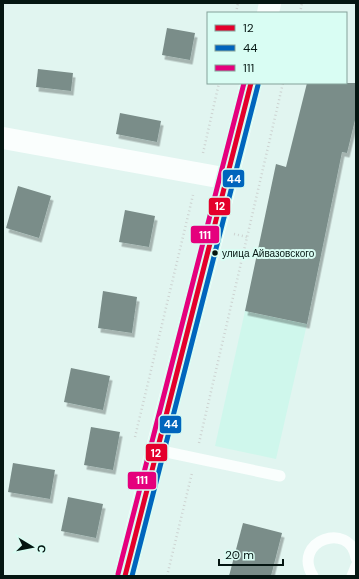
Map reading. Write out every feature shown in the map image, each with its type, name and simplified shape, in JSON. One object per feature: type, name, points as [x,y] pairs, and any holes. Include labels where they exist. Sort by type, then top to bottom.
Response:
[{"type":"main road","points":[[125,576],[229,179],[251,84]]},
{"type":"main road","points":[[3,138],[229,179]]},
{"type":"lane","points":[[157,450],[196,457],[280,476]]},
{"type":"lane","points":[[306,576],[309,555],[312,548],[318,542],[325,539],[332,537],[340,538],[347,542],[352,547],[356,558]]},
{"type":"lane","points":[[308,562],[309,570],[313,576]]},
{"type":"lane","points":[[352,576],[356,566]]},
{"type":"path","points":[[134,444],[219,84]]},
{"type":"path","points":[[168,576],[283,84]]},
{"type":"shaded area","points":[[245,311],[307,324],[276,459],[215,446]]},
{"type":"building","points":[[167,28],[195,33],[190,60],[162,55]]},
{"type":"building","points":[[38,69],[73,73],[71,91],[36,87]]},
{"type":"building","points":[[356,83],[356,116],[347,153],[342,152],[307,324],[245,311],[276,164],[286,167],[307,84]]},
{"type":"building","points":[[120,113],[161,121],[157,142],[116,134]]},
{"type":"building","points":[[18,186],[51,196],[39,238],[6,228]]},
{"type":"building","points":[[125,210],[155,216],[149,247],[119,242]]},
{"type":"building","points":[[103,291],[137,297],[132,333],[98,328]]},
{"type":"building","points":[[71,368],[110,376],[103,410],[64,402]]},
{"type":"building","points":[[91,427],[120,432],[113,470],[84,465]]},
{"type":"building","points":[[13,463],[55,470],[50,499],[8,492]]},
{"type":"building","points":[[68,497],[103,504],[96,538],[61,531]]},
{"type":"building","points":[[243,523],[282,533],[271,576],[229,576]]},
{"type":"transit line","name":"111","points":[[118,574],[244,84]]},
{"type":"transit line","name":"12","points":[[125,576],[251,84]]},
{"type":"transit line","name":"44","points":[[132,576],[258,85]]},
{"type":"place","name":"улица Айвазовского","points":[[215,253]]}]
